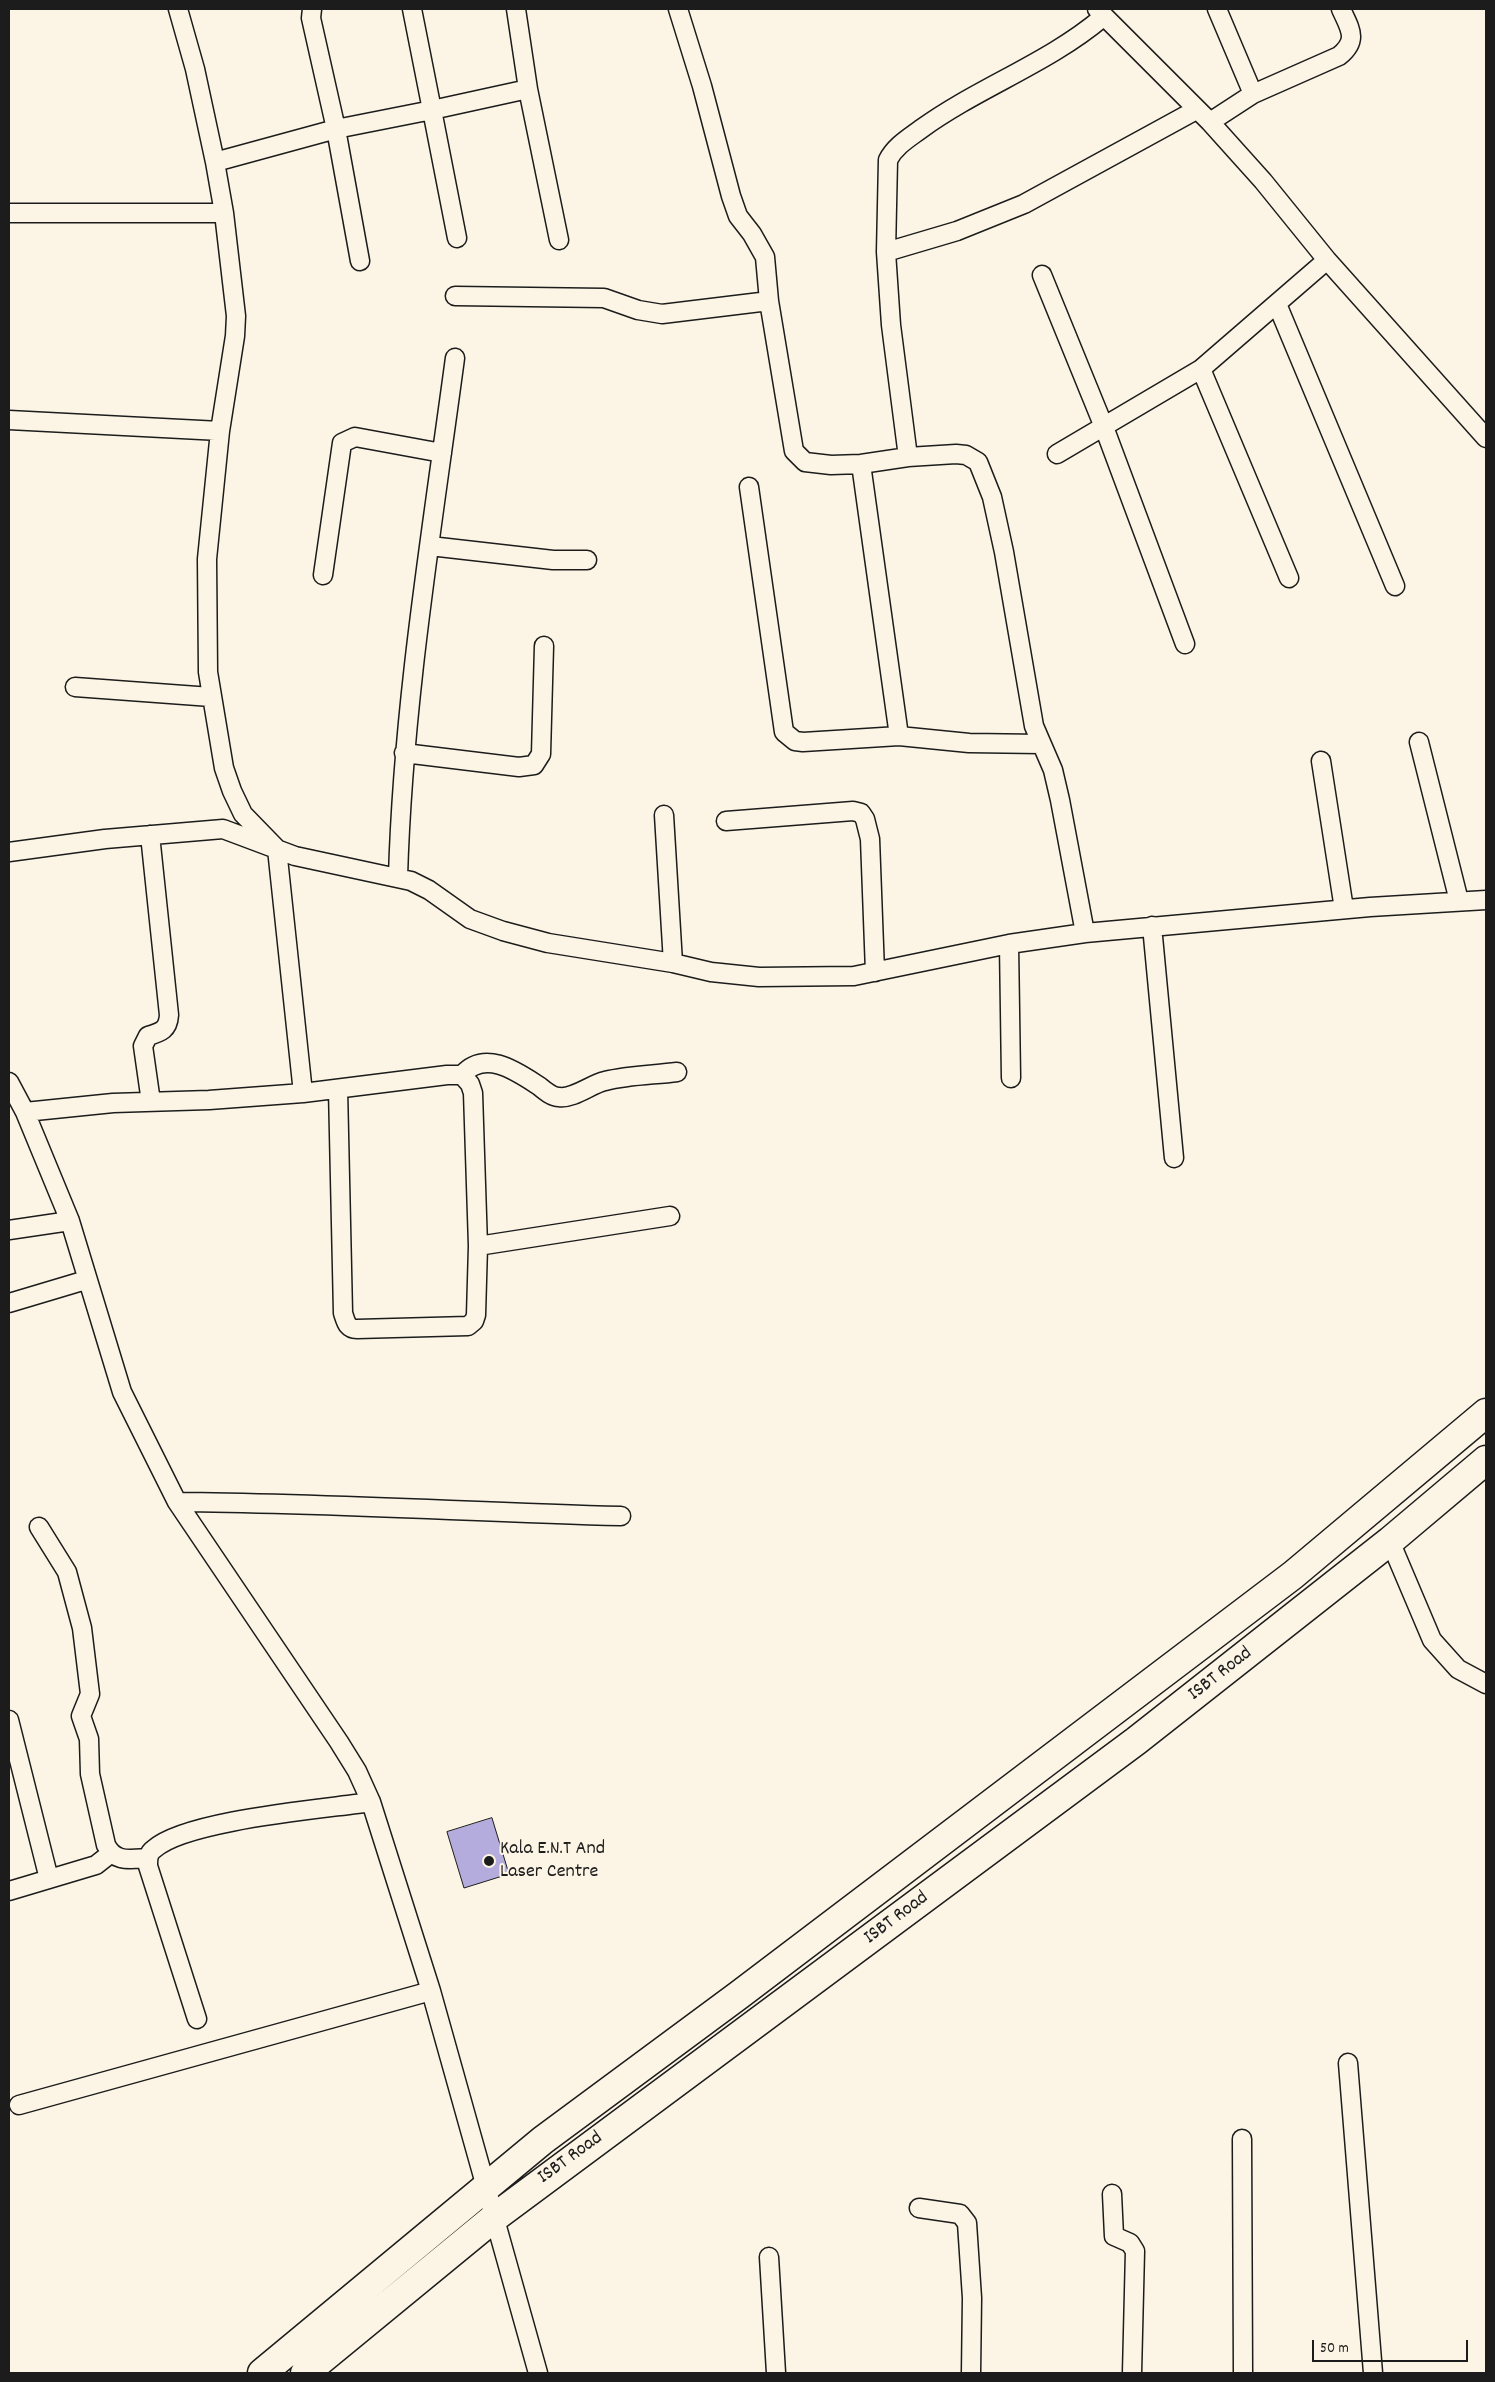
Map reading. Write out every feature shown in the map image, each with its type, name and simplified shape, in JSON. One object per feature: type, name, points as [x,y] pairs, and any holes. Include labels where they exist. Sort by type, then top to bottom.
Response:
[{"type":"highway","points":[[262,2373],[543,2140],[747,1989],[1293,1574],[1486,1412]]},
{"type":"highway","name":"ISBT Road","points":[[305,2373],[495,2217],[1136,1741],[1390,1541],[1486,1460]]},
{"type":"street","points":[[178,9],[195,69],[216,162],[236,316],[235,336],[220,432],[207,559],[208,672],[224,768],[236,801],[243,814],[277,849],[303,1093]]},
{"type":"street","points":[[312,9],[311,18],[336,130],[360,261]]},
{"type":"street","points":[[412,9],[457,238]]},
{"type":"street","points":[[516,9],[528,89],[559,240]]},
{"type":"street","points":[[678,9],[702,86],[738,216],[752,234],[765,257],[769,301],[794,452],[805,462],[831,465],[861,464],[908,456],[966,455],[978,462],[986,476],[1004,552],[1031,708],[1041,744],[1053,770],[1084,933]]},
{"type":"street","points":[[1217,9],[1253,94]]},
{"type":"street","points":[[1210,122],[1253,94],[1339,56],[1346,51],[1350,46],[1351,34],[1341,9]]},
{"type":"street","points":[[908,456],[891,325],[886,252],[888,160],[896,147],[948,110],[1071,42],[1100,13],[1210,122],[1263,181],[1327,260],[1486,438]]},
{"type":"street","points":[[216,162],[336,130],[528,89]]},
{"type":"street","points":[[886,252],[957,231],[1024,204],[1196,110]]},
{"type":"street","points":[[9,213],[224,213]]},
{"type":"street","points":[[1057,454],[1201,369],[1327,260]]},
{"type":"street","points":[[1042,275],[1104,427],[1185,644]]},
{"type":"street","points":[[455,296],[604,298],[638,310],[662,314],[769,301]]},
{"type":"street","points":[[1277,304],[1395,586]]},
{"type":"street","points":[[398,877],[404,753],[412,667],[430,546],[454,358]]},
{"type":"street","points":[[1201,369],[1289,578]]},
{"type":"street","points":[[9,420],[220,432]]},
{"type":"street","points":[[324,575],[342,443],[348,438],[355,437],[442,453]]},
{"type":"street","points":[[861,464],[899,736]]},
{"type":"street","points":[[748,487],[784,732],[795,741],[804,742],[899,736],[969,743],[1041,744]]},
{"type":"street","points":[[430,546],[553,560],[587,560]]},
{"type":"street","points":[[404,753],[519,767],[534,764],[541,754],[544,646]]},
{"type":"street","points":[[76,687],[211,697]]},
{"type":"street","points":[[1419,742],[1458,901]]},
{"type":"street","points":[[1321,760],[1344,909]]},
{"type":"street","points":[[726,821],[853,811],[861,813],[866,819],[870,840],[875,972]]},
{"type":"street","points":[[664,814],[672,963]]},
{"type":"street","points":[[9,852],[150,835],[224,829],[304,858],[398,877],[429,890],[470,919],[486,926],[548,943],[672,963],[738,976],[854,976],[1009,944],[1084,933],[1344,909],[1486,900]]},
{"type":"street","points":[[150,835],[169,1015],[164,1030],[148,1036],[143,1046],[151,1102]]},
{"type":"street","points":[[1152,926],[1174,1158]]},
{"type":"street","points":[[1009,944],[1010,1078]]},
{"type":"street","points":[[462,1076],[474,1065],[489,1062],[513,1069],[557,1098],[605,1081],[677,1072]]},
{"type":"street","points":[[25,1112],[303,1093],[447,1075],[462,1076],[470,1084],[473,1093],[478,1246],[476,1315],[472,1324],[468,1326],[357,1330],[349,1328],[343,1314],[338,1089]]},
{"type":"street","points":[[9,1082],[25,1112],[70,1221],[86,1280],[122,1392],[177,1502],[339,1742],[371,1802],[431,1991],[538,2373]]},
{"type":"street","points":[[478,1246],[670,1216]]},
{"type":"street","points":[[9,1230],[70,1221]]},
{"type":"street","points":[[9,1303],[86,1280]]},
{"type":"street","points":[[177,1502],[266,1503],[621,1516]]},
{"type":"street","points":[[39,1527],[66,1572],[82,1628],[90,1694],[81,1716],[89,1739],[90,1774],[106,1845],[110,1854],[118,1859],[148,1858]]},
{"type":"street","points":[[1390,1541],[1432,1640],[1458,1669],[1486,1684]]},
{"type":"street","points":[[9,1720],[49,1880]]},
{"type":"street","points":[[198,2019],[148,1866],[148,1858],[154,1849],[187,1832],[226,1823],[371,1802]]},
{"type":"street","points":[[9,1891],[96,1865],[110,1854]]},
{"type":"street","points":[[19,2105],[431,1991]]},
{"type":"street","points":[[1348,2063],[1373,2373]]},
{"type":"street","points":[[1242,2139],[1243,2373]]},
{"type":"street","points":[[1112,2194],[1114,2236],[1130,2243],[1136,2250],[1132,2373]]},
{"type":"street","points":[[919,2208],[960,2214],[966,2219],[972,2289],[971,2373]]},
{"type":"street","points":[[769,2257],[776,2373]]},
{"type":"building","points":[[492,1818],[509,1874],[464,1888],[447,1832]]},
{"type":"place","name":"Kala E.N.T And Laser Centre","points":[[489,1861]]}]
